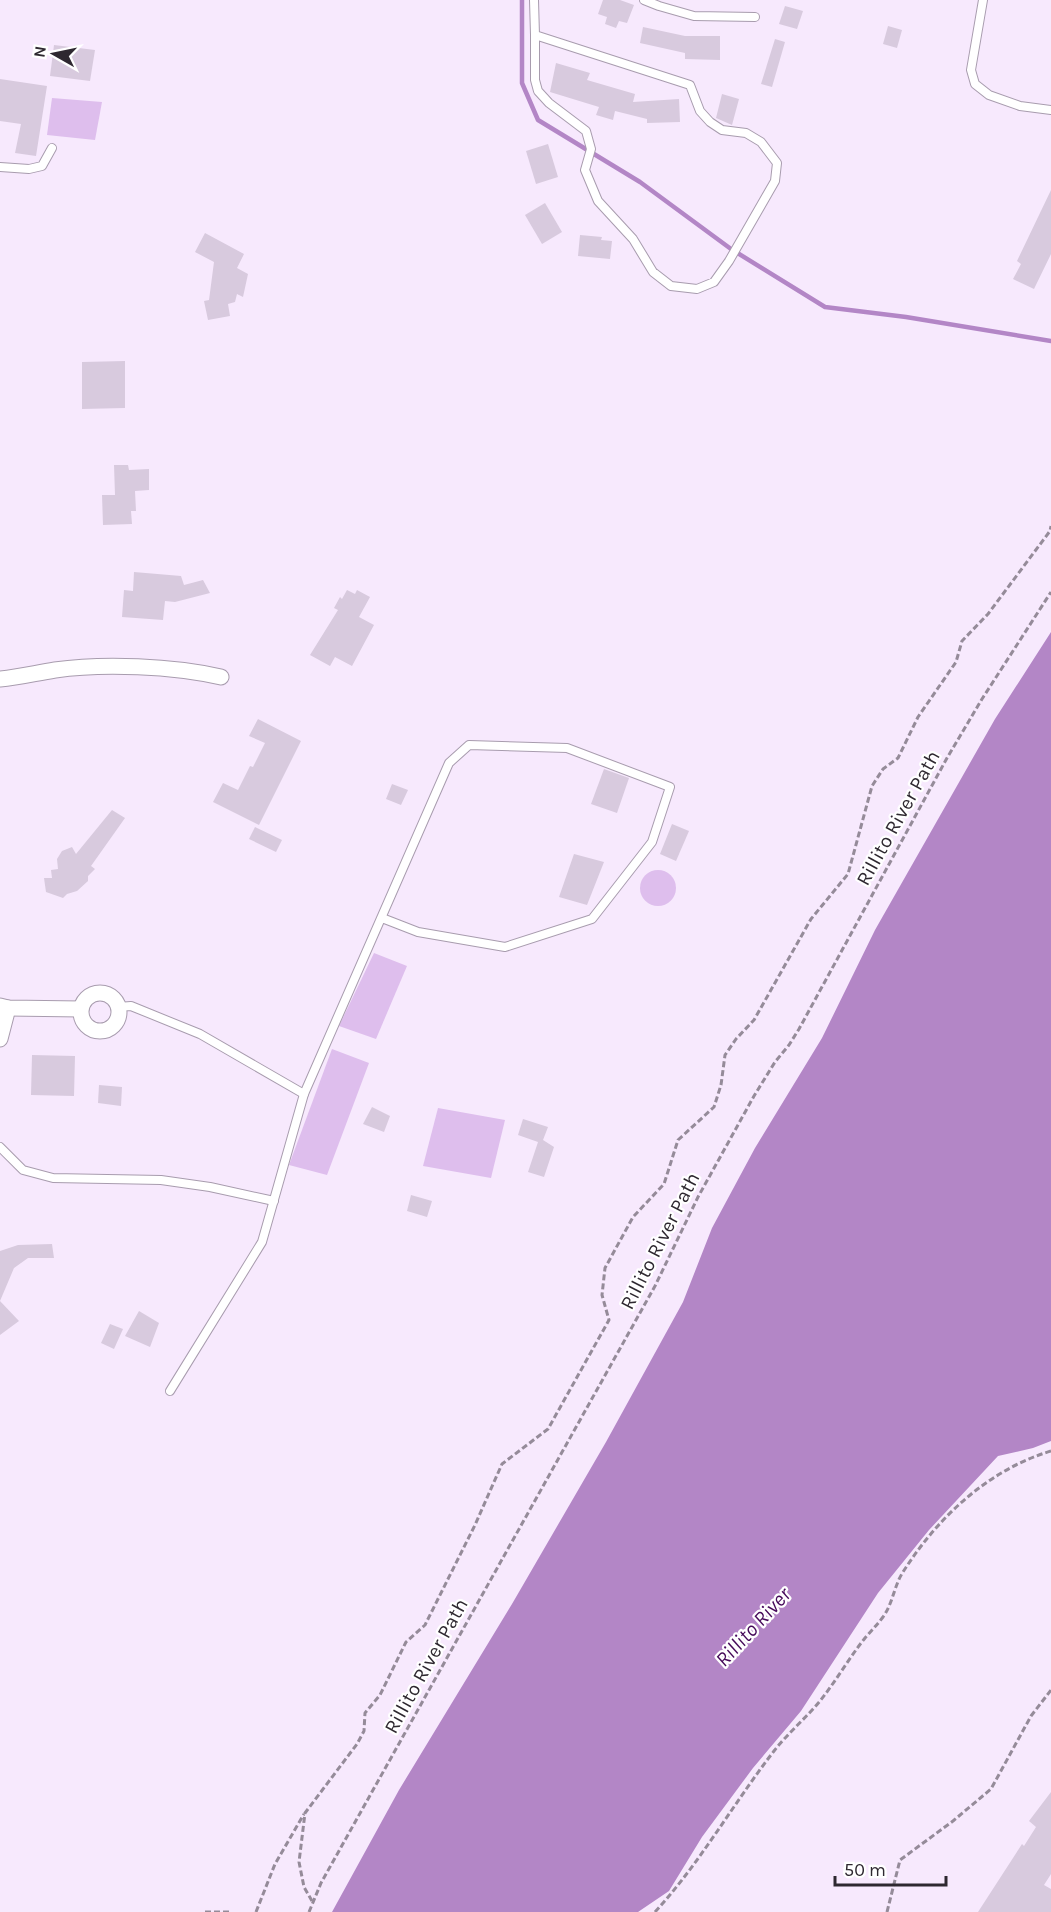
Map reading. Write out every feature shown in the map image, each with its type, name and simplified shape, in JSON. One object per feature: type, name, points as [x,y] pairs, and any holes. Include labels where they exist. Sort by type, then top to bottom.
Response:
[{"type":"street","points":[[0,679],[56,670],[97,667],[194,671],[221,677]]},
{"type":"street","points":[[99,993],[111,997],[118,1007],[117,1020],[109,1029],[92,1030],[83,1021],[81,1009],[87,998],[99,993]]},
{"type":"street","points":[[0,1039],[4,1007],[81,1009]]},
{"type":"lane","points":[[534,0],[535,80],[538,91],[549,103],[586,131],[591,149],[585,170],[598,201],[633,239],[653,272],[671,286],[697,289],[714,282],[729,261],[775,181],[777,163],[761,142],[746,133],[722,130],[710,122],[700,111],[690,85],[535,35]]},
{"type":"lane","points":[[644,0],[694,16],[755,17]]},
{"type":"lane","points":[[983,0],[971,70],[975,84],[988,95],[999,99],[1020,106],[1051,110]]},
{"type":"lane","points":[[0,167],[30,169],[42,166],[52,148]]},
{"type":"lane","points":[[170,1391],[262,1242],[304,1094],[449,763],[469,745],[567,748],[670,787],[652,842],[592,919],[505,947],[418,932],[382,918]]},
{"type":"lane","points":[[118,1007],[131,1006],[200,1034],[304,1094]]},
{"type":"lane","points":[[0,1147],[23,1170],[53,1178],[161,1180],[274,1200]]},
{"type":"path","points":[[256,1912],[275,1864],[305,1813],[357,1744],[364,1731],[365,1713],[380,1695],[406,1642],[425,1625],[475,1526],[502,1464],[548,1429],[609,1320],[602,1295],[605,1268],[633,1217],[664,1184],[678,1140],[714,1107],[721,1085],[725,1055],[754,1020],[811,919],[848,874],[872,786],[883,769],[898,758],[918,717],[956,662],[962,641],[988,614],[1050,531],[1051,526]]},
{"type":"path","name":"Rillito River Path","points":[[309,1912],[312,1901],[650,1297],[698,1197],[754,1096],[799,1029],[947,758],[1051,592]]},
{"type":"path","points":[[655,1912],[685,1876],[775,1750],[820,1701],[865,1638],[883,1617],[893,1601],[901,1575],[918,1549],[948,1515],[983,1484],[1029,1458],[1051,1451]]},
{"type":"path","points":[[887,1912],[900,1860],[953,1821],[991,1789],[1031,1716],[1051,1690]]},
{"type":"path","points":[[305,1813],[299,1862],[304,1887],[312,1901]]},
{"type":"path","points":[[205,1912],[229,1912]]},
{"type":"shaded area","points":[[52,98],[102,102],[95,140],[47,135]]},
{"type":"shaded area","points":[[658,870],[671,875],[676,888],[671,901],[658,906],[645,901],[640,888],[645,875]]},
{"type":"shaded area","points":[[374,953],[407,966],[376,1039],[339,1026]]},
{"type":"shaded area","points":[[332,1049],[369,1063],[327,1175],[289,1165]]},
{"type":"shaded area","points":[[438,1108],[505,1120],[491,1178],[423,1166]]},
{"type":"water","name":"Rillito River","points":[[1051,632],[1051,1441],[1033,1448],[998,1456],[929,1530],[878,1593],[801,1711],[753,1768],[702,1837],[669,1891],[638,1912],[332,1912],[399,1790],[512,1604],[606,1442],[683,1302],[712,1228],[755,1148],[822,1038],[875,930],[995,719]]},
{"type":"building","points":[[603,0],[620,0],[634,5],[627,23],[619,21],[616,28],[605,24],[607,17],[598,14]]},
{"type":"building","points":[[785,6],[803,11],[797,29],[779,24]]},
{"type":"building","points":[[888,26],[902,30],[897,48],[883,44]]},
{"type":"building","points":[[643,27],[685,36],[720,36],[720,60],[685,59],[685,53],[640,43]]},
{"type":"building","points":[[775,39],[785,42],[772,87],[761,84]]},
{"type":"building","points":[[54,45],[95,50],[90,81],[50,76]]},
{"type":"building","points":[[556,63],[590,73],[587,80],[635,94],[633,102],[679,99],[680,122],[647,123],[647,119],[615,111],[613,120],[596,115],[599,107],[550,92]]},
{"type":"building","points":[[0,79],[47,86],[36,156],[15,153],[21,124],[0,121]]},
{"type":"building","points":[[722,94],[739,99],[732,125],[716,118]]},
{"type":"building","points":[[548,144],[558,177],[536,184],[526,151]]},
{"type":"building","points":[[1051,190],[1051,254],[1034,289],[1013,279],[1021,264],[1017,261]]},
{"type":"building","points":[[545,203],[562,232],[542,244],[525,215]]},
{"type":"building","points":[[205,233],[244,254],[237,268],[248,274],[243,297],[237,294],[235,302],[228,304],[230,316],[208,320],[204,301],[209,300],[214,262],[195,252]]},
{"type":"building","points":[[580,235],[602,237],[601,240],[612,241],[610,259],[578,256]]},
{"type":"building","points":[[125,361],[125,408],[82,409],[82,362]]},
{"type":"building","points":[[114,465],[128,465],[129,470],[149,469],[149,490],[135,491],[136,511],[131,511],[132,524],[103,525],[102,495],[115,495]]},
{"type":"building","points":[[134,572],[181,576],[184,585],[203,580],[210,593],[175,602],[165,601],[163,620],[122,617],[124,590],[133,591]]},
{"type":"building","points":[[347,590],[355,594],[357,590],[370,597],[359,617],[374,625],[352,666],[335,657],[330,666],[310,655],[338,610],[334,608],[340,597],[342,599]]},
{"type":"building","points":[[258,719],[301,741],[259,825],[213,802],[223,783],[238,790],[250,766],[253,767],[265,743],[249,736]]},
{"type":"building","points":[[604,769],[629,778],[617,813],[591,804]]},
{"type":"building","points":[[392,784],[408,790],[401,805],[386,799]]},
{"type":"building","points":[[112,810],[125,818],[91,866],[95,869],[88,876],[88,881],[77,891],[63,898],[46,892],[44,878],[52,878],[51,870],[58,869],[57,859],[62,851],[72,847],[76,854]]},
{"type":"building","points":[[672,824],[689,831],[676,861],[660,854]]},
{"type":"building","points":[[255,827],[282,840],[276,852],[249,839]]},
{"type":"building","points":[[574,854],[604,862],[587,905],[559,897]]},
{"type":"building","points":[[32,1055],[75,1056],[74,1096],[31,1095]]},
{"type":"building","points":[[99,1085],[122,1087],[121,1106],[98,1103]]},
{"type":"building","points":[[372,1107],[390,1116],[384,1132],[363,1124]]},
{"type":"building","points":[[523,1119],[548,1127],[543,1140],[554,1147],[544,1177],[528,1172],[538,1142],[518,1135]]},
{"type":"building","points":[[411,1195],[432,1201],[427,1217],[407,1211]]},
{"type":"building","points":[[52,1244],[54,1258],[28,1258],[14,1268],[0,1301],[0,1251],[18,1245]]},
{"type":"building","points":[[0,1301],[19,1321],[0,1335]]},
{"type":"building","points":[[139,1311],[159,1323],[150,1347],[125,1336]]},
{"type":"building","points":[[110,1324],[123,1329],[114,1349],[101,1343]]},
{"type":"building","points":[[1051,1792],[1051,1874],[1044,1885],[1051,1889],[1051,1912],[978,1912],[1022,1844],[1024,1846],[1036,1827],[1029,1821]]},
{"type":"waterway","points":[[522,0],[522,83],[538,120],[640,182],[731,249],[825,307],[906,317],[1051,341]]}]
